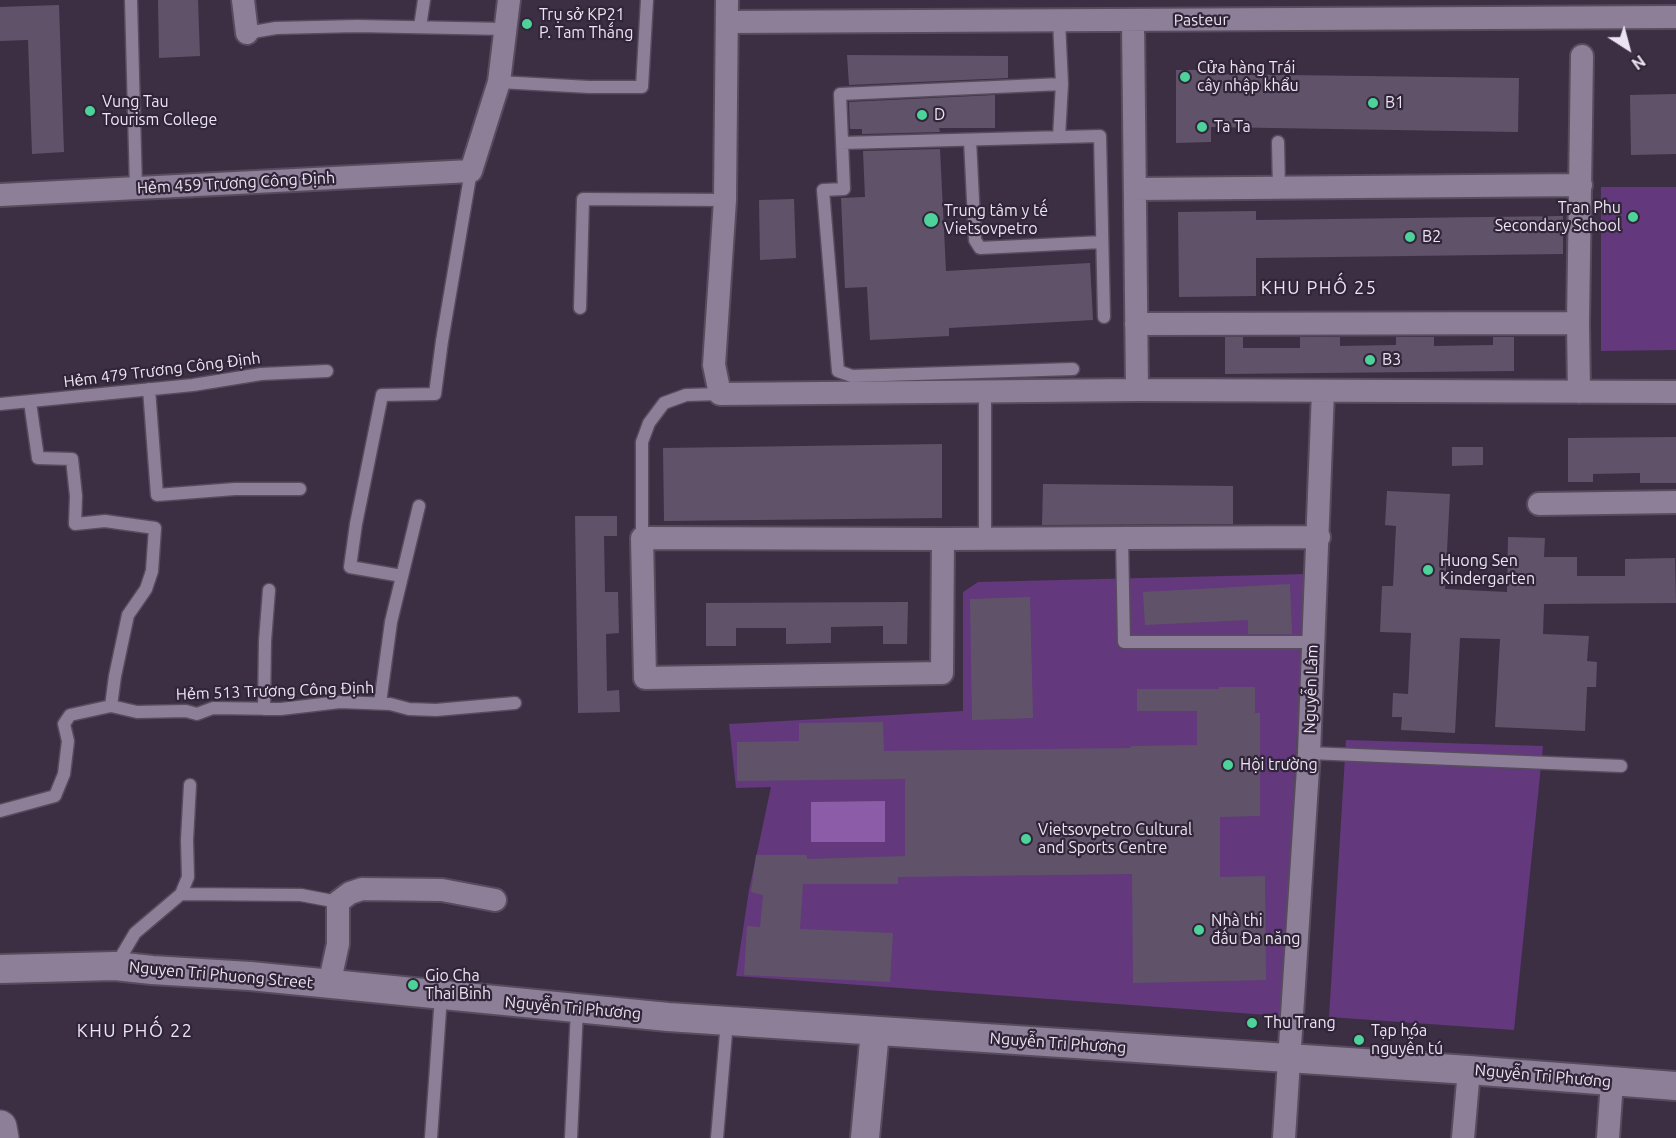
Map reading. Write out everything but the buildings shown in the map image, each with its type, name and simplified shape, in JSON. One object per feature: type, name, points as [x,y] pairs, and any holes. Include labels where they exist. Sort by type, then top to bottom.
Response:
[{"type":"main road","points":[[0,1127],[1,1138]]},
{"type":"street","points":[[243,0],[247,33]]},
{"type":"street","points":[[471,171],[499,82],[509,0]]},
{"type":"street","points":[[727,0],[725,200],[714,365],[720,394],[1137,390],[1676,392]]},
{"type":"street","name":"Pasteur","points":[[727,22],[1133,21],[1317,9],[1676,17]]},
{"type":"street","points":[[1133,21],[1137,390]]},
{"type":"street","points":[[1579,392],[1582,56]]},
{"type":"street","name":"Hẻm 459 Trương Công Định","points":[[0,195],[471,171]]},
{"type":"street","points":[[1136,189],[1581,185]]},
{"type":"street","points":[[1136,324],[1578,323]]},
{"type":"street","name":"Nguyễn Lâm","points":[[1284,1138],[1309,753],[1323,391]]},
{"type":"street","points":[[1539,504],[1676,502]]},
{"type":"street","points":[[943,539],[942,673],[645,678],[642,538],[1319,537]]},
{"type":"street","points":[[330,985],[338,944],[338,902],[350,893],[362,889],[442,890],[495,900]]},
{"type":"street","name":"Nguyen Tri Phuong Street","points":[[0,969],[115,966],[250,976],[441,996]]},
{"type":"street","name":"Nguyễn Tri Phương","points":[[441,996],[578,1009],[875,1031],[1676,1086]]},
{"type":"street","points":[[865,1138],[875,1031]]},
{"type":"street","points":[[1463,1138],[1469,1070]]},
{"type":"street","points":[[1608,1138],[1611,1082]]},
{"type":"lane","points":[[131,0],[136,188]]},
{"type":"lane","points":[[420,27],[424,0]]},
{"type":"lane","points":[[499,82],[589,87],[642,87],[647,0]]},
{"type":"lane","points":[[1059,21],[1062,84],[1059,137]]},
{"type":"lane","points":[[247,33],[276,28],[357,26],[505,29]]},
{"type":"lane","points":[[1062,84],[840,94],[844,189],[823,190],[838,371],[852,376],[1072,369]]},
{"type":"lane","points":[[842,143],[1100,136],[1104,317]]},
{"type":"lane","points":[[970,140],[975,240],[980,248],[1102,242]]},
{"type":"lane","points":[[1278,142],[1279,188]]},
{"type":"lane","points":[[402,576],[350,567],[356,524],[382,395],[435,394],[471,171]]},
{"type":"lane","points":[[580,308],[583,199],[725,200]]},
{"type":"lane","name":"Hẻm 479 Trương Công Định","points":[[0,404],[227,381],[261,374],[327,371]]},
{"type":"lane","points":[[149,389],[157,495],[235,489],[300,489]]},
{"type":"lane","points":[[985,393],[985,538]]},
{"type":"lane","points":[[642,538],[642,442],[649,423],[664,403],[686,395],[720,394]]},
{"type":"lane","points":[[30,402],[38,458],[72,459],[76,496],[75,524],[105,521],[155,528],[152,571],[146,589],[128,615],[114,676],[111,706]]},
{"type":"lane","points":[[380,703],[391,622],[419,506]]},
{"type":"lane","points":[[1122,538],[1124,642],[1312,642]]},
{"type":"lane","points":[[264,709],[265,641],[269,590]]},
{"type":"lane","name":"Hẻm 513 Trương Công Định","points":[[0,811],[55,796],[64,774],[68,741],[64,724],[69,715],[111,706],[137,712],[186,711],[196,714],[213,708],[293,708],[340,702],[380,703],[409,709],[436,710],[515,703]]},
{"type":"lane","points":[[1309,753],[1621,766]]},
{"type":"lane","points":[[115,966],[135,933],[181,894],[188,877],[190,784]]},
{"type":"lane","points":[[181,894],[301,895],[338,902]]},
{"type":"lane","points":[[430,1138],[441,996]]},
{"type":"lane","points":[[571,1138],[578,1009]]},
{"type":"lane","points":[[717,1138],[728,1020]]},
{"type":"shaded area","points":[[1601,187],[1676,187],[1676,350],[1601,351]]},
{"type":"shaded area","name":"Vietsovpetro Cultural and Sports Centre","points":[[1306,574],[1281,1016],[736,976],[749,890],[771,787],[736,788],[729,724],[963,711],[963,592],[978,582]]},
{"type":"shaded area","points":[[1346,740],[1543,746],[1514,1030],[1329,1017]]},
{"type":"shaded area","points":[[885,801],[885,842],[811,842],[811,802]]},
{"type":"place","name":"Trụ sở KP21 P. Tam Thắng","points":[[527,24]]},
{"type":"place","name":"Cửa hàng Trái cây nhập khẩu","points":[[1185,77]]},
{"type":"place","name":"B1","points":[[1373,103]]},
{"type":"place","name":"Vung Tau Tourism College","points":[[90,111]]},
{"type":"place","name":"D","points":[[922,115]]},
{"type":"place","name":"Ta Ta","points":[[1202,127]]},
{"type":"place","name":"Tran Phu Secondary School","points":[[1633,217]]},
{"type":"place","name":"Trung tâm y tế Vietsovpetro","points":[[931,220]]},
{"type":"place","name":"B2","points":[[1410,237]]},
{"type":"place","name":"B3","points":[[1370,360]]},
{"type":"place","name":"Huong Sen Kindergarten","points":[[1428,570]]},
{"type":"place","name":"Hội trường","points":[[1228,765]]},
{"type":"place","name":"Vietsovpetro Cultural and Sports Centre","points":[[1026,839]]},
{"type":"place","name":"Nhà thi đấu Đa năng","points":[[1199,930]]},
{"type":"place","name":"Gio Cha Thai Binh","points":[[413,985]]},
{"type":"place","name":"Thu Trang","points":[[1252,1023]]},
{"type":"place","name":"Tạp hóa nguyễn tú","points":[[1359,1040]]},
{"type":"district","name":"KHU PHỐ 25","points":[[1319,288]]},
{"type":"district","name":"KHU PHỐ 22","points":[[135,1031]]}]
